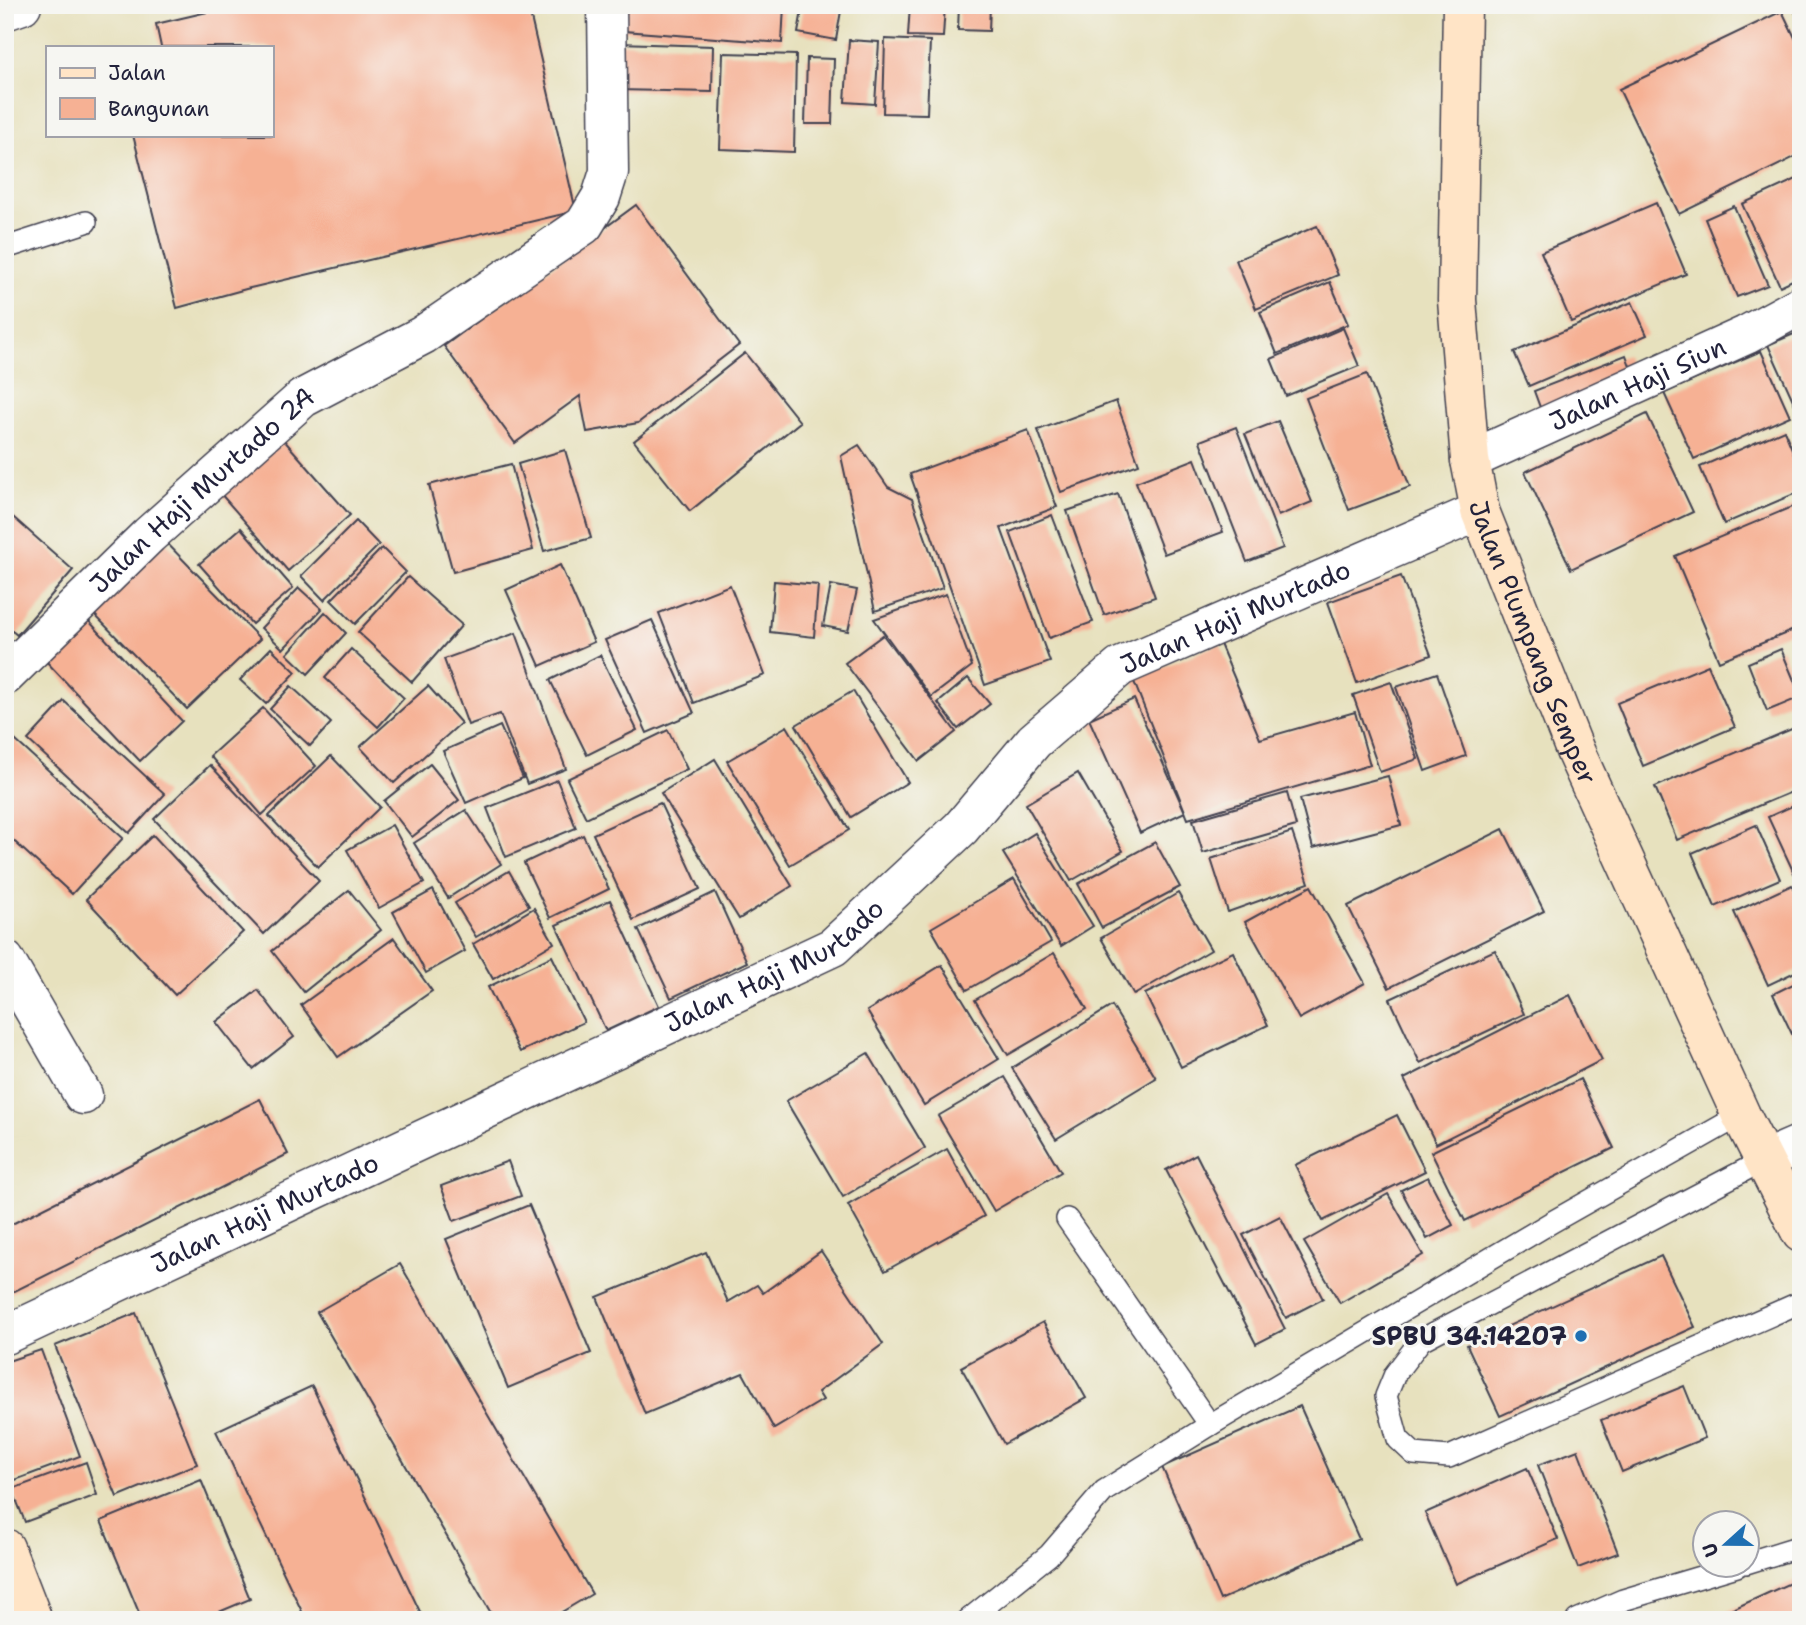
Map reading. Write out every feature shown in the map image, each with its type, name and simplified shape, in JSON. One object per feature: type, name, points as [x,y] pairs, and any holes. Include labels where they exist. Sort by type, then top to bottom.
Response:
[{"type":"main road","name":"Jalan Plumpang Semper","points":[[1462,5],[1457,300],[1470,460],[1480,511],[1576,753],[1741,1115],[1801,1233]]},
{"type":"main road","points":[[5,1548],[33,1620]]},
{"type":"street","points":[[5,11],[22,5]]},
{"type":"street","name":"Jalan Haji Murtado 2A","points":[[5,676],[149,535],[303,398],[423,335],[584,225],[601,197],[609,173],[607,5]]},
{"type":"street","name":"Jalan Haji Siun","points":[[1470,460],[1722,346],[1801,305]]},
{"type":"street","name":"Jalan Haji Murtado","points":[[5,1335],[833,947],[961,828],[1034,741],[1121,667],[1480,511]]},
{"type":"street","points":[[5,960],[82,1095]]},
{"type":"street","points":[[1764,1160],[1801,1144]]},
{"type":"lane","points":[[5,248],[86,222]]},
{"type":"lane","points":[[968,1620],[1049,1555],[1104,1491],[1210,1424],[1552,1222],[1741,1115]]},
{"type":"lane","points":[[1764,1160],[1421,1340],[1395,1374],[1386,1396],[1398,1439],[1414,1454],[1449,1457],[1801,1302]]},
{"type":"lane","points":[[1066,1219],[1210,1424]]},
{"type":"lane","points":[[1760,1559],[1801,1546]]},
{"type":"lane","points":[[1577,1620],[1623,1600],[1690,1580]]},
{"type":"building","points":[[237,5],[528,5],[576,211],[246,289],[177,308],[133,136],[273,136],[273,46],[161,46],[156,24]]},
{"type":"building","points":[[613,5],[784,5],[782,43],[611,30]]},
{"type":"building","points":[[803,5],[842,5],[836,40],[798,33]]},
{"type":"building","points":[[910,5],[945,5],[943,37],[908,36]]},
{"type":"building","points":[[959,5],[990,5],[989,31],[958,30]]},
{"type":"building","points":[[1792,5],[1801,5],[1801,25]]},
{"type":"building","points":[[1782,11],[1801,50],[1801,154],[1679,214],[1619,89]]},
{"type":"building","points":[[885,39],[930,41],[927,114],[883,113]]},
{"type":"building","points":[[849,40],[879,42],[875,104],[845,102]]},
{"type":"building","points":[[619,43],[713,46],[712,92],[618,90]]},
{"type":"building","points":[[723,53],[796,55],[794,152],[720,149]]},
{"type":"building","points":[[807,58],[834,59],[832,124],[805,124]]},
{"type":"building","points":[[1801,177],[1801,276],[1780,286],[1742,204]]},
{"type":"building","points":[[1656,203],[1686,274],[1571,322],[1541,252]]},
{"type":"building","points":[[636,205],[739,345],[638,423],[587,432],[580,396],[515,443],[444,346]]},
{"type":"building","points":[[1734,206],[1768,285],[1737,297],[1705,219]]},
{"type":"building","points":[[1317,226],[1338,275],[1256,309],[1236,260]]},
{"type":"building","points":[[1330,282],[1348,324],[1277,354],[1260,312]]},
{"type":"building","points":[[1632,302],[1647,335],[1529,386],[1514,352]]},
{"type":"building","points":[[1343,328],[1359,366],[1286,396],[1271,359]]},
{"type":"building","points":[[1801,331],[1801,418],[1768,345]]},
{"type":"building","points":[[1761,351],[1790,416],[1694,459],[1664,393]]},
{"type":"building","points":[[745,353],[800,422],[690,511],[634,441]]},
{"type":"building","points":[[1626,355],[1633,374],[1541,410],[1534,391]]},
{"type":"building","points":[[1367,374],[1410,487],[1349,510],[1306,398]]},
{"type":"building","points":[[1116,401],[1139,464],[1061,492],[1038,430]]},
{"type":"building","points":[[1647,414],[1693,512],[1571,569],[1525,472]]},
{"type":"building","points":[[1278,421],[1312,502],[1278,516],[1245,434]]},
{"type":"building","points":[[1236,427],[1283,548],[1247,562],[1200,441]]},
{"type":"building","points":[[1028,430],[1057,507],[1001,528],[1050,662],[985,685],[910,474]]},
{"type":"building","points":[[1784,430],[1801,470],[1801,491],[1724,524],[1700,467]]},
{"type":"building","points":[[282,438],[350,515],[288,571],[220,493]]},
{"type":"building","points":[[859,445],[888,487],[912,499],[943,588],[875,611],[841,456]]},
{"type":"building","points":[[565,450],[591,538],[544,551],[518,464]]},
{"type":"building","points":[[1195,459],[1223,532],[1164,554],[1136,482]]},
{"type":"building","points":[[511,464],[533,550],[453,572],[429,485]]},
{"type":"building","points":[[1118,494],[1155,597],[1104,615],[1067,511]]},
{"type":"building","points":[[1801,503],[1801,627],[1719,661],[1675,556]]},
{"type":"building","points":[[5,510],[73,570],[17,635],[5,625]]},
{"type":"building","points":[[1052,515],[1093,622],[1049,638],[1010,532]]},
{"type":"building","points":[[356,521],[379,545],[324,600],[301,576]]},
{"type":"building","points":[[241,528],[293,588],[252,624],[199,564]]},
{"type":"building","points":[[161,537],[260,639],[187,709],[88,608]]},
{"type":"building","points":[[382,548],[406,572],[355,624],[331,600]]},
{"type":"building","points":[[560,565],[594,642],[540,666],[506,590]]},
{"type":"building","points":[[1401,576],[1431,655],[1357,683],[1328,602]]},
{"type":"building","points":[[408,577],[462,625],[412,682],[358,632]]},
{"type":"building","points":[[774,581],[818,585],[814,637],[770,632]]},
{"type":"building","points":[[730,585],[765,675],[694,703],[659,613]]},
{"type":"building","points":[[831,585],[857,590],[848,631],[823,626]]},
{"type":"building","points":[[299,588],[322,609],[283,649],[261,628]]},
{"type":"building","points":[[946,594],[972,666],[931,697],[874,619]]},
{"type":"building","points":[[325,612],[346,633],[308,674],[287,654]]},
{"type":"building","points":[[87,619],[182,721],[140,761],[44,659]]},
{"type":"building","points":[[652,620],[694,713],[647,733],[605,640]]},
{"type":"building","points":[[516,633],[566,769],[527,784],[500,714],[468,725],[444,659]]},
{"type":"building","points":[[883,635],[956,732],[919,761],[845,663]]},
{"type":"building","points":[[1220,644],[1260,739],[1355,712],[1370,765],[1188,819],[1133,679]]},
{"type":"building","points":[[271,648],[296,672],[266,704],[240,680]]},
{"type":"building","points":[[351,649],[404,698],[378,727],[325,678]]},
{"type":"building","points":[[1781,649],[1801,697],[1767,711],[1748,663]]},
{"type":"building","points":[[600,655],[637,730],[587,755],[550,680]]},
{"type":"building","points":[[1708,665],[1735,727],[1643,766],[1617,703]]},
{"type":"building","points":[[1437,673],[1466,756],[1425,771],[1396,687]]},
{"type":"building","points":[[968,678],[990,704],[958,729],[938,703]]},
{"type":"building","points":[[1391,682],[1418,759],[1380,772],[1353,695]]},
{"type":"building","points":[[291,686],[331,723],[310,746],[270,709]]},
{"type":"building","points":[[428,686],[461,723],[394,783],[360,747]]},
{"type":"building","points":[[853,691],[908,782],[851,817],[796,725]]},
{"type":"building","points":[[1134,699],[1185,812],[1140,833],[1089,719]]},
{"type":"building","points":[[64,701],[165,794],[129,833],[28,740]]},
{"type":"building","points":[[263,708],[316,766],[262,815],[210,756]]},
{"type":"building","points":[[500,726],[523,778],[466,803],[443,751]]},
{"type":"building","points":[[787,726],[849,830],[790,865],[727,761]]},
{"type":"building","points":[[1794,728],[1801,744],[1801,788],[1677,840],[1655,787]]},
{"type":"building","points":[[668,730],[687,769],[586,818],[567,779]]},
{"type":"building","points":[[5,731],[123,838],[72,894],[5,833]]},
{"type":"building","points":[[331,756],[380,807],[318,867],[269,816]]},
{"type":"building","points":[[715,759],[792,886],[739,919],[661,793]]},
{"type":"building","points":[[430,764],[459,800],[412,837],[384,801]]},
{"type":"building","points":[[210,765],[319,881],[264,934],[154,819]]},
{"type":"building","points":[[1078,773],[1123,851],[1071,881],[1026,804]]},
{"type":"building","points":[[1388,776],[1401,825],[1313,848],[1300,799]]},
{"type":"building","points":[[557,780],[576,828],[506,857],[487,808]]},
{"type":"building","points":[[1287,793],[1296,826],[1203,853],[1193,820]]},
{"type":"building","points":[[1801,802],[1801,869],[1794,873],[1768,817]]},
{"type":"building","points":[[660,803],[700,889],[633,920],[593,834]]},
{"type":"building","points":[[466,810],[501,864],[448,898],[414,843]]},
{"type":"building","points":[[392,825],[424,883],[379,908],[347,850]]},
{"type":"building","points":[[1756,825],[1780,879],[1715,907],[1692,853]]},
{"type":"building","points":[[1503,829],[1544,911],[1389,988],[1348,906]]},
{"type":"building","points":[[1292,832],[1309,883],[1228,912],[1211,859]]},
{"type":"building","points":[[1035,833],[1093,926],[1061,946],[1003,853]]},
{"type":"building","points":[[153,835],[243,932],[175,995],[86,899]]},
{"type":"building","points":[[583,835],[609,889],[550,918],[524,863]]},
{"type":"building","points":[[1155,842],[1180,887],[1102,928],[1078,884]]},
{"type":"building","points":[[509,871],[529,906],[476,937],[455,903]]},
{"type":"building","points":[[1014,879],[1051,942],[967,990],[931,928]]},
{"type":"building","points":[[1792,885],[1801,903],[1801,969],[1768,985],[1734,912]]},
{"type":"building","points":[[1311,886],[1365,983],[1299,1019],[1245,922]]},
{"type":"building","points":[[349,890],[381,930],[304,992],[272,951]]},
{"type":"building","points":[[433,890],[465,951],[426,973],[393,912]]},
{"type":"building","points":[[715,892],[747,962],[671,998],[638,929]]},
{"type":"building","points":[[1178,893],[1211,950],[1134,995],[1101,938]]},
{"type":"building","points":[[610,900],[659,1006],[606,1031],[556,925]]},
{"type":"building","points":[[534,908],[554,943],[493,979],[473,944]]},
{"type":"building","points":[[394,938],[432,991],[338,1057],[301,1005]]},
{"type":"building","points":[[1495,950],[1524,1014],[1420,1063],[1390,999]]},
{"type":"building","points":[[1233,952],[1268,1025],[1181,1067],[1145,994]]},
{"type":"building","points":[[1054,953],[1087,1009],[1008,1055],[975,1000]]},
{"type":"building","points":[[552,956],[584,1022],[520,1052],[488,987]]},
{"type":"building","points":[[942,965],[999,1059],[924,1105],[867,1011]]},
{"type":"building","points":[[1801,980],[1801,1053],[1773,994]]},
{"type":"building","points":[[258,990],[294,1037],[253,1069],[216,1022]]},
{"type":"building","points":[[1570,995],[1602,1060],[1436,1144],[1404,1079]]},
{"type":"building","points":[[1112,1006],[1156,1078],[1056,1139],[1012,1068]]},
{"type":"building","points":[[868,1053],[925,1148],[843,1197],[786,1101]]},
{"type":"building","points":[[1005,1077],[1061,1172],[994,1211],[938,1116]]},
{"type":"building","points":[[1580,1079],[1614,1148],[1465,1221],[1431,1152]]},
{"type":"building","points":[[260,1099],[288,1154],[5,1296],[5,1206],[12,1224]]},
{"type":"building","points":[[1397,1115],[1425,1171],[1323,1221],[1295,1165]]},
{"type":"building","points":[[947,1149],[984,1216],[885,1271],[848,1205]]},
{"type":"building","points":[[1196,1154],[1285,1329],[1256,1344],[1166,1170]]},
{"type":"building","points":[[508,1161],[521,1196],[454,1221],[441,1186]]},
{"type":"building","points":[[1428,1177],[1453,1225],[1427,1239],[1401,1190]]},
{"type":"building","points":[[1388,1194],[1423,1255],[1340,1303],[1304,1242]]},
{"type":"building","points":[[529,1205],[591,1353],[508,1388],[446,1239]]},
{"type":"building","points":[[1280,1216],[1323,1299],[1286,1318],[1243,1235]]},
{"type":"building","points":[[821,1251],[883,1344],[818,1392],[823,1400],[774,1429],[743,1373],[645,1414],[597,1297],[706,1252],[728,1302],[757,1285],[763,1293]]},
{"type":"building","name":"SPBU 34.14207","points":[[1661,1256],[1695,1327],[1500,1416],[1467,1345]]},
{"type":"building","points":[[400,1264],[592,1594],[548,1620],[495,1620],[317,1312]]},
{"type":"building","points":[[136,1313],[197,1464],[117,1497],[55,1346]]},
{"type":"building","points":[[1043,1322],[1086,1398],[1004,1444],[961,1367]]},
{"type":"building","points":[[41,1350],[80,1456],[7,1483],[5,1362]]},
{"type":"building","points":[[312,1386],[424,1620],[306,1620],[216,1431]]},
{"type":"building","points":[[1684,1386],[1705,1438],[1622,1472],[1601,1420]]},
{"type":"building","points":[[1300,1406],[1359,1539],[1220,1600],[1162,1467]]},
{"type":"building","points":[[1578,1450],[1618,1553],[1578,1568],[1538,1465]]},
{"type":"building","points":[[86,1462],[97,1495],[25,1522],[12,1489]]},
{"type":"building","points":[[1527,1468],[1558,1539],[1456,1584],[1425,1513]]},
{"type":"building","points":[[201,1480],[250,1599],[200,1620],[142,1620],[101,1521]]},
{"type":"building","points":[[1801,1578],[1801,1620],[1709,1620]]},
{"type":"place","name":"SPBU 34.14207","points":[[1581,1336]]}]
